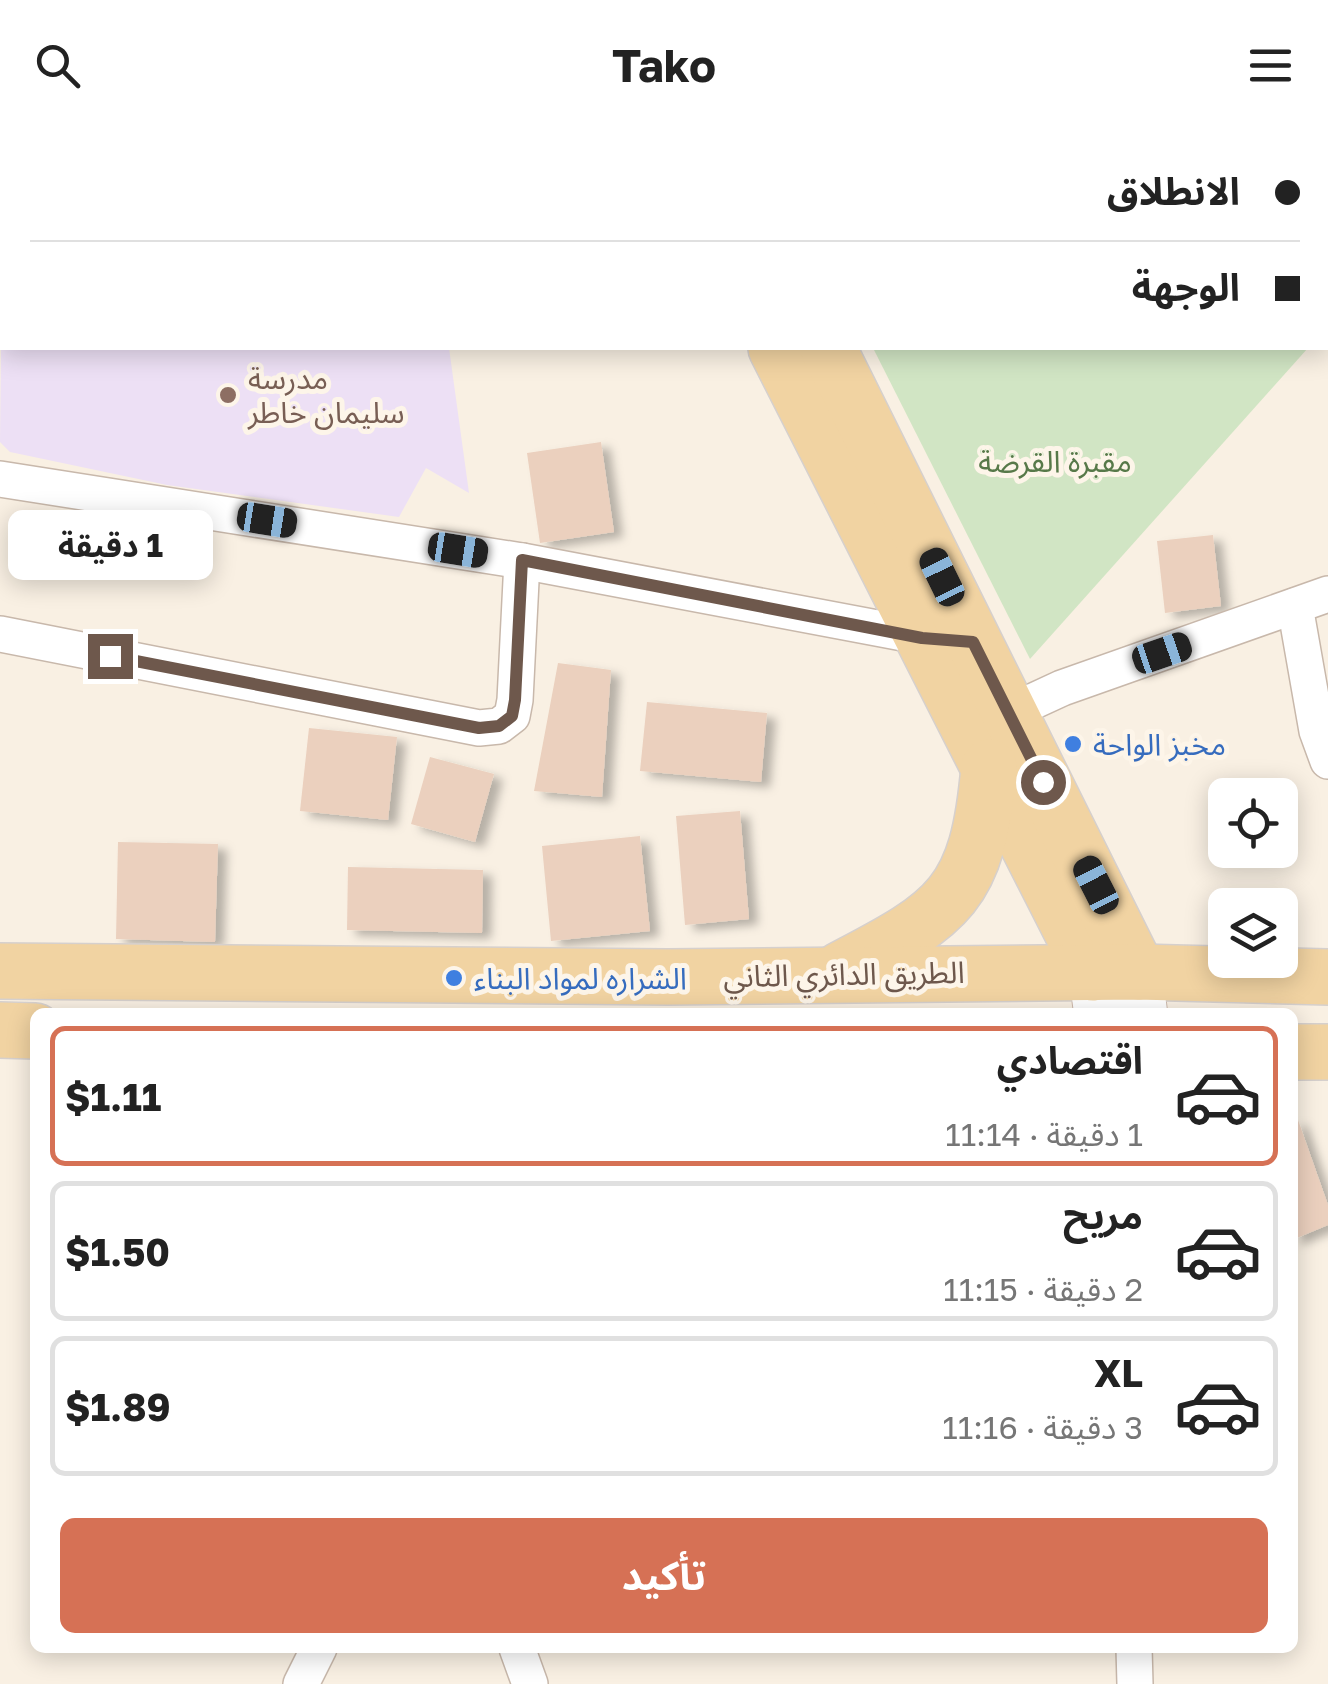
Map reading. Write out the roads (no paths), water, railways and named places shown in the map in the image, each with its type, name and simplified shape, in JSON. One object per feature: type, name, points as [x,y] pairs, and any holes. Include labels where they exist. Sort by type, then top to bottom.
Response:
[{"type":"main road","points":[[777,350],[948,640],[1008,713],[1118,993]]},
{"type":"main road","points":[[829,350],[948,640],[989,767],[1118,993]]},
{"type":"main road","points":[[837,972],[908,932],[946,902],[966,877],[979,849],[989,767]]},
{"type":"main road","name":"الطريق الدائري الثاني","points":[[0,971],[668,977],[837,972],[1118,993],[1328,977]]},
{"type":"main road","points":[[0,1030],[30,1031]]},
{"type":"street","points":[[0,480],[522,560],[948,640]]},
{"type":"street","points":[[0,634],[489,727],[512,716],[522,560]]},
{"type":"street","points":[[1008,713],[1062,688],[1328,594]]},
{"type":"street","points":[[1294,606],[1316,731],[1328,761]]},
{"type":"street","points":[[301,1684],[317,1653]]},
{"type":"street","points":[[519,1653],[530,1684]]},
{"type":"street","points":[[1134,1653],[1135,1684]]},
{"type":"place","name":"مدرسة سليمان خاطر","points":[[228,395]]},
{"type":"place","name":"مخبز الواحة","points":[[1073,744]]},
{"type":"place","name":"الشراره لمواد البناء","points":[[454,978]]},
{"type":"park label","name":"مقبرة القرضة","points":[[1055,461]]}]
